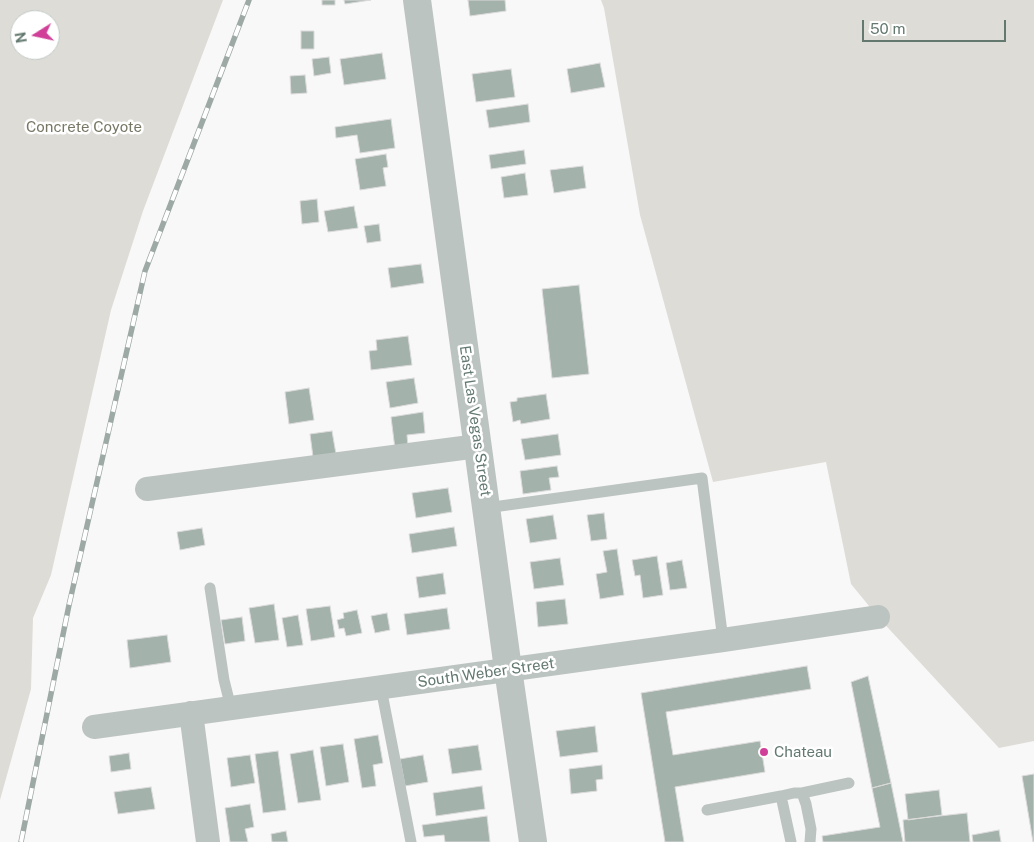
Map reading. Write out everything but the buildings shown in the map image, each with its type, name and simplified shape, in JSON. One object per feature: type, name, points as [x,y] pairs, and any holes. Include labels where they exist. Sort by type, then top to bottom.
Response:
[{"type":"street","name":"East Las Vegas Street","points":[[418,0],[533,842]]},
{"type":"street","points":[[147,489],[478,446]]},
{"type":"street","name":"South Weber Street","points":[[94,727],[878,617]]},
{"type":"street","points":[[192,713],[208,842]]},
{"type":"lane","points":[[486,508],[702,478],[723,640]]},
{"type":"lane","points":[[210,588],[224,680],[231,708]]},
{"type":"lane","points":[[381,688],[411,842]]},
{"type":"lane","points":[[707,810],[849,783]]},
{"type":"lane","points":[[802,793],[811,829],[810,842]]},
{"type":"lane","points":[[781,796],[791,842]]},
{"type":"green space","name":"Concrete Coyote","points":[[0,0],[223,0],[143,211],[111,310],[51,575],[33,618],[31,689],[0,800]]},
{"type":"green space","points":[[601,0],[1034,0],[1034,741],[999,748],[878,617],[851,584],[826,462],[713,482],[640,215],[604,8]]},
{"type":"railway","points":[[21,842],[69,605],[145,271],[249,0]]},
{"type":"place","name":"Chateau","points":[[764,752]]}]
